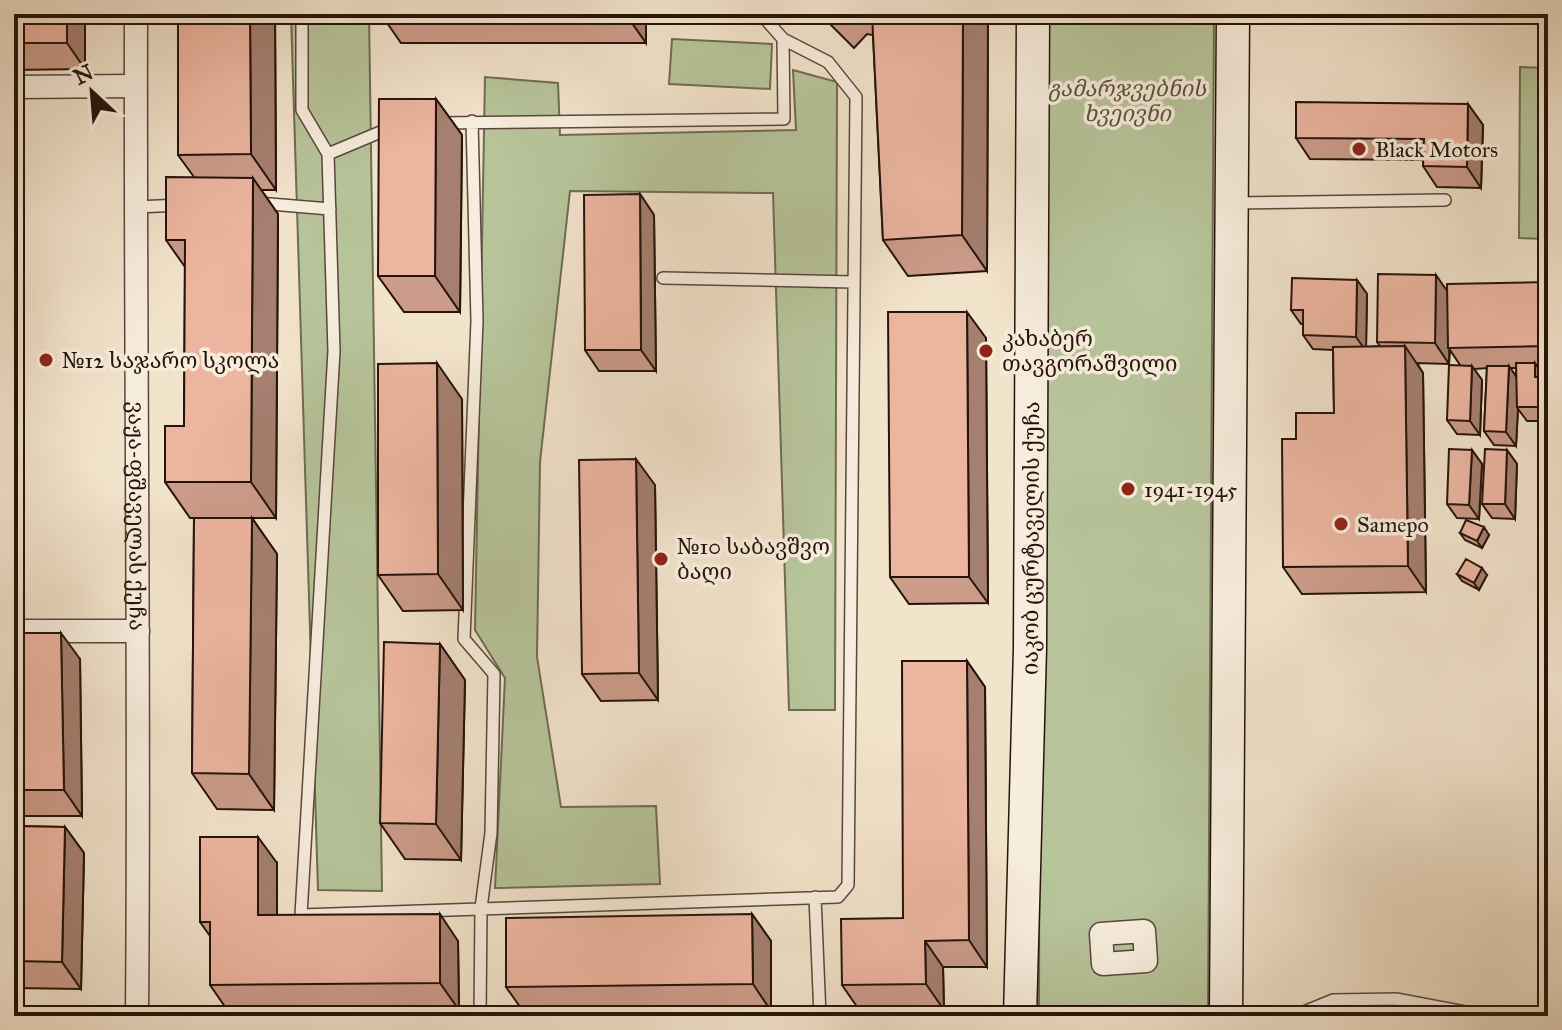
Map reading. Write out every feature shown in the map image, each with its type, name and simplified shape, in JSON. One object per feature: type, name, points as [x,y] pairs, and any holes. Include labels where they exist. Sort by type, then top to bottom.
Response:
[{"type":"main road","name":"იაკობ ცურტაველის ქუჩა","points":[[1020,1016],[1030,648],[1033,14]]},
{"type":"main road","points":[[1226,1016],[1233,14]]},
{"type":"street","name":"ვაჟა-ფშაველას ქუჩა","points":[[136,14],[137,1016]]},
{"type":"street","points":[[14,87],[135,86]]},
{"type":"street","points":[[14,631],[138,631]]},
{"type":"lane","points":[[302,14],[302,110],[328,154],[334,351],[301,915],[838,897],[848,885],[856,97],[828,62],[783,39],[761,14]]},
{"type":"lane","points":[[427,123],[784,119],[783,39]]},
{"type":"lane","points":[[472,121],[477,321],[464,639],[494,674],[491,833],[481,908],[480,1016]]},
{"type":"lane","points":[[328,154],[397,125]]},
{"type":"lane","points":[[1231,203],[1445,200]]},
{"type":"lane","points":[[240,204],[269,203],[330,209]]},
{"type":"lane","points":[[137,207],[196,205]]},
{"type":"lane","points":[[663,278],[854,282]]},
{"type":"lane","points":[[815,897],[820,1016]]},
{"type":"lane","points":[[1294,1016],[1333,1000],[1396,999],[1486,1016]]},
{"type":"green space","points":[[291,14],[369,14],[382,891],[318,890]]},
{"type":"green space","name":"გამარჯვებნის ხვეივნი","points":[[1041,14],[1214,14],[1208,1016],[1039,1016]]},
{"type":"green space","points":[[672,39],[772,44],[770,89],[669,84]]},
{"type":"green space","points":[[1520,67],[1548,68],[1548,239],[1519,238]]},
{"type":"green space","points":[[793,70],[837,82],[835,710],[789,710],[773,193],[570,191],[540,462],[537,657],[561,807],[656,806],[660,884],[495,888],[505,678],[475,630],[485,77],[558,83],[560,135],[796,130]]},
{"type":"building","points":[[14,14],[67,14],[67,43],[14,43]]},
{"type":"building","points":[[178,14],[250,14],[251,154],[178,155]]},
{"type":"building","points":[[383,14],[627,14],[627,16],[383,17]]},
{"type":"building","points":[[872,14],[963,14],[962,235],[883,240]]},
{"type":"building","points":[[379,99],[436,99],[435,276],[378,276]]},
{"type":"building","points":[[1296,102],[1468,104],[1467,167],[1423,166],[1424,139],[1296,138]]},
{"type":"building","points":[[166,177],[253,178],[251,482],[165,482],[165,426],[184,426],[185,240],[166,240]]},
{"type":"building","points":[[640,194],[641,350],[585,350],[584,195]]},
{"type":"building","points":[[1378,274],[1436,275],[1435,343],[1377,342]]},
{"type":"building","points":[[1292,278],[1357,280],[1356,337],[1303,335],[1303,310],[1291,310]]},
{"type":"building","points":[[1548,282],[1548,346],[1448,348],[1447,284]]},
{"type":"building","points":[[888,312],[967,312],[969,577],[890,577]]},
{"type":"building","points":[[1405,346],[1408,566],[1283,567],[1282,439],[1296,439],[1296,413],[1334,413],[1333,347]]},
{"type":"building","points":[[437,363],[438,574],[378,575],[378,364]]},
{"type":"building","points":[[1516,363],[1535,363],[1535,377],[1547,377],[1547,407],[1517,407]]},
{"type":"building","points":[[1449,365],[1472,366],[1470,421],[1447,420]]},
{"type":"building","points":[[1487,366],[1509,366],[1506,432],[1484,431]]},
{"type":"building","points":[[1449,449],[1472,450],[1469,505],[1447,504]]},
{"type":"building","points":[[1485,449],[1507,450],[1505,504],[1482,504]]},
{"type":"building","points":[[636,459],[639,673],[582,674],[579,460]]},
{"type":"building","points":[[194,518],[252,518],[249,774],[192,773]]},
{"type":"building","points":[[1466,520],[1484,527],[1477,541],[1460,533]]},
{"type":"building","points":[[1466,559],[1482,568],[1474,583],[1457,574]]},
{"type":"building","points":[[14,633],[61,633],[64,790],[14,790]]},
{"type":"building","points":[[384,642],[440,644],[436,824],[380,823]]},
{"type":"building","points":[[902,661],[967,661],[969,940],[925,941],[926,984],[842,985],[841,919],[903,918]]},
{"type":"building","points":[[14,826],[65,827],[62,962],[14,961]]},
{"type":"building","points":[[200,837],[258,837],[258,915],[440,914],[440,983],[210,985],[210,922],[200,922]]},
{"type":"building","points":[[752,914],[753,984],[506,987],[506,918]]},
{"type":"place","name":"Black Motors","points":[[1359,149]]},
{"type":"place","name":"კახაბერ თავგორაშვილი","points":[[986,351]]},
{"type":"place","name":"№12 საჯარო სკოლა","points":[[46,360]]},
{"type":"place","name":"1941-1945","points":[[1128,489]]},
{"type":"place","name":"Samepo","points":[[1341,524]]},
{"type":"place","name":"№10 საბავშვო ბაღი","points":[[661,559]]}]
